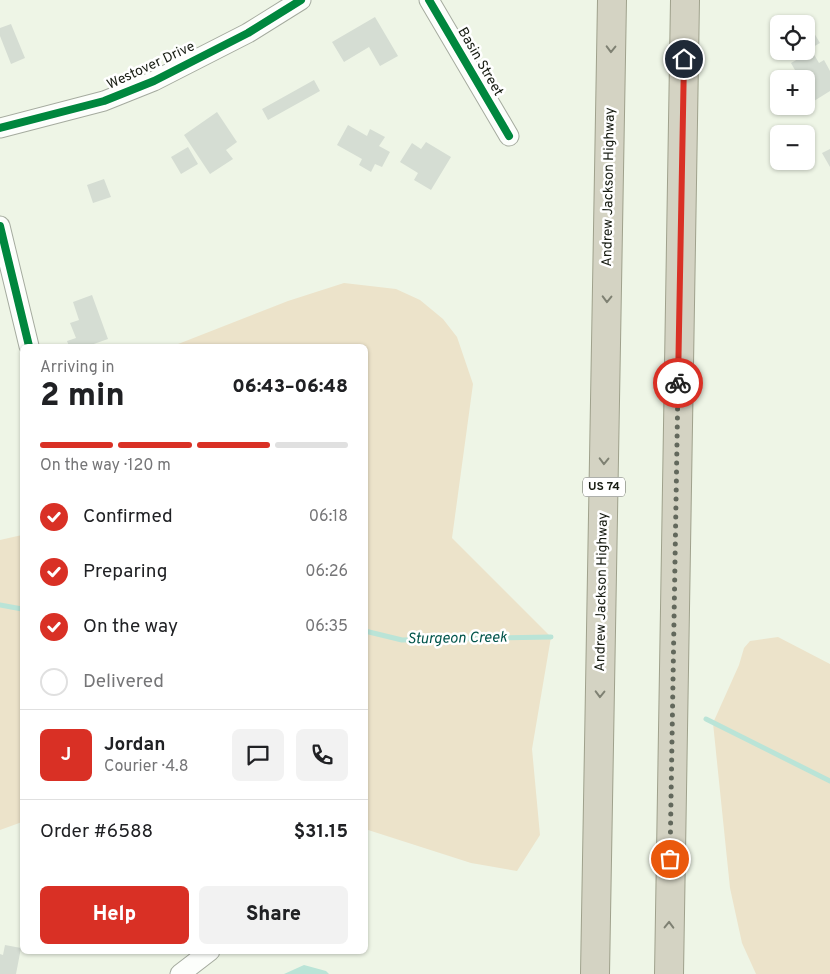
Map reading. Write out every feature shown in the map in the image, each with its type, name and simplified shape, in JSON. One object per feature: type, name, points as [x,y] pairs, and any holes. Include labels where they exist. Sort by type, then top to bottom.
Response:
[{"type":"highway","name":"Andrew Jackson Highway","points":[[595,974],[612,0]]},
{"type":"highway","points":[[669,974],[685,0]]},
{"type":"street","name":"Westover Drive","points":[[0,128],[104,101],[154,81],[248,33],[301,0]]},
{"type":"street","name":"Basin Street","points":[[429,0],[509,136]]},
{"type":"street","points":[[0,226],[29,344]]},
{"type":"street","points":[[180,974],[206,954]]},
{"type":"shaded area","points":[[344,283],[396,289],[420,300],[443,319],[457,337],[473,384],[452,538],[551,637],[532,749],[540,835],[517,871],[471,863],[368,830],[368,344],[178,344],[288,301]]},
{"type":"shaded area","points":[[20,535],[20,823],[0,830],[0,540]]},
{"type":"shaded area","points":[[778,637],[830,664],[830,974],[756,974],[742,943],[730,888],[713,723],[739,665],[744,648],[750,641]]},
{"type":"water","points":[[304,965],[326,971],[329,974],[284,974]]},
{"type":"building","points":[[375,17],[398,56],[380,66],[369,47],[344,62],[332,42]]},
{"type":"building","points":[[11,24],[25,58],[11,64],[0,36],[0,28]]},
{"type":"building","points":[[815,35],[820,43],[815,46]]},
{"type":"building","points":[[815,56],[819,63],[824,60],[830,71],[830,91],[815,100],[815,70],[795,70],[791,63],[796,60],[815,60]]},
{"type":"building","points":[[314,80],[320,91],[268,120],[262,109]]},
{"type":"building","points":[[217,112],[237,142],[226,150],[233,159],[210,174],[184,135]]},
{"type":"building","points":[[348,125],[367,136],[370,129],[385,137],[379,146],[390,152],[382,167],[375,164],[371,172],[359,165],[362,159],[337,145]]},
{"type":"building","points":[[426,142],[451,157],[431,190],[414,180],[418,173],[400,162],[412,143],[421,149]]},
{"type":"building","points":[[188,147],[198,164],[181,174],[171,157]]},
{"type":"building","points":[[830,149],[830,167],[822,153]]},
{"type":"building","points":[[104,179],[111,197],[93,203],[87,185]]},
{"type":"building","points":[[92,295],[108,339],[94,344],[68,344],[67,341],[76,338],[70,323],[79,320],[73,302]]},
{"type":"building","points":[[5,945],[20,948],[16,974],[0,974],[0,954],[3,955]]},
{"type":"waterway","name":"Sturgeon Creek","points":[[0,605],[20,609]]},
{"type":"waterway","name":"Sturgeon Creek","points":[[368,632],[402,640],[551,637]]},
{"type":"waterway","name":"Sturgeon Creek","points":[[706,719],[830,781]]},
{"type":"cycle path","points":[[0,128],[104,101],[154,81],[248,33],[301,0]]},
{"type":"cycle path","points":[[429,0],[509,136]]},
{"type":"cycle path","points":[[0,226],[29,344]]},
{"type":"way so far","points":[[670,859],[678,383]]},
{"type":"route","points":[[678,383],[684,59]]}]
